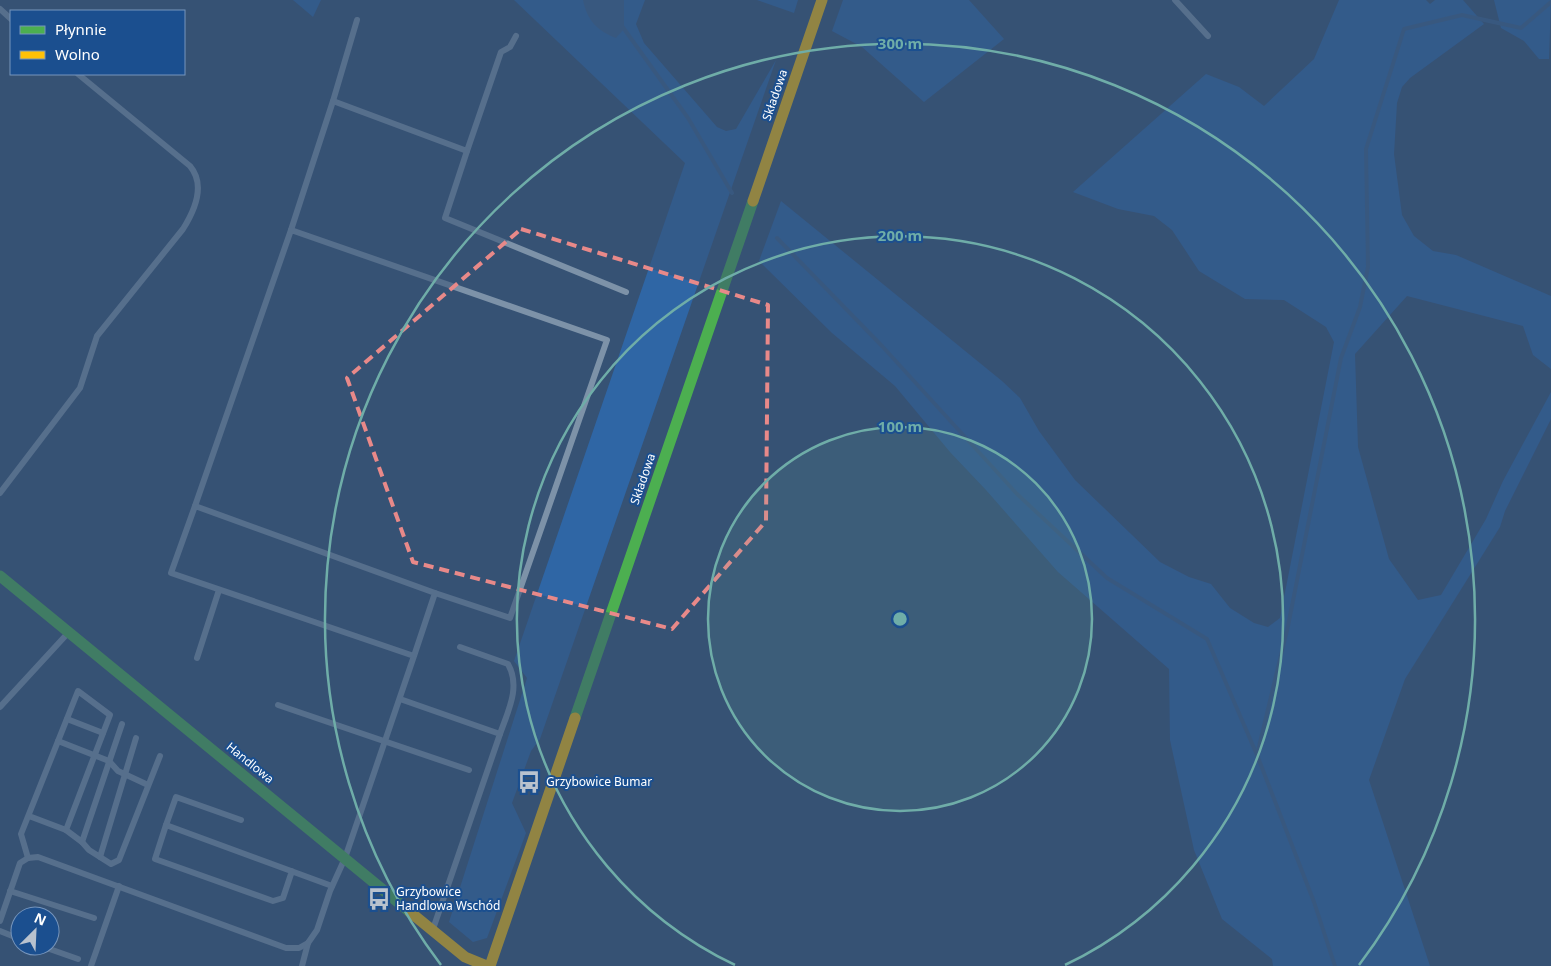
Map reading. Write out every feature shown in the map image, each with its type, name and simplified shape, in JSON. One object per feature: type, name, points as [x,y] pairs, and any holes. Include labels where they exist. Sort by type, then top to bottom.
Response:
[{"type":"main road","name":"Składowa","points":[[490,966],[822,0]]},
{"type":"main road","name":"Handlowa","points":[[2,582],[69,632],[465,957],[486,966]]},
{"type":"lane","points":[[1175,0],[1208,36]]},
{"type":"lane","points":[[0,9],[10,18]]},
{"type":"lane","points":[[357,20],[334,101],[291,230],[171,573],[414,656]]},
{"type":"lane","points":[[516,36],[510,47],[501,52],[446,218],[626,292]]},
{"type":"lane","points":[[0,492],[80,388],[97,336],[183,229],[190,218],[199,185],[198,175],[190,166],[79,75]]},
{"type":"lane","points":[[334,101],[467,151]]},
{"type":"lane","points":[[195,506],[435,593],[510,618],[607,340],[291,230]]},
{"type":"lane","points":[[197,658],[219,590]]},
{"type":"lane","points":[[302,966],[308,943],[317,930],[332,886],[345,858],[435,593]]},
{"type":"lane","points":[[0,707],[69,632]]},
{"type":"lane","points":[[432,930],[514,691],[514,675],[508,664],[460,647]]},
{"type":"lane","points":[[28,858],[22,834],[78,691],[110,715],[66,830]]},
{"type":"lane","points":[[400,699],[500,734]]},
{"type":"lane","points":[[278,705],[384,743],[469,770]]},
{"type":"lane","points":[[67,719],[103,733]]},
{"type":"lane","points":[[82,842],[122,724]]},
{"type":"lane","points":[[100,857],[136,738]]},
{"type":"lane","points":[[58,741],[95,754],[109,761],[118,771],[148,785]]},
{"type":"lane","points":[[28,816],[66,830],[111,864],[119,860],[160,756]]},
{"type":"lane","points":[[241,820],[176,798],[155,859],[273,901],[283,898],[292,871]]},
{"type":"lane","points":[[166,825],[332,886]]},
{"type":"lane","points":[[0,921],[20,863],[28,858],[38,858],[120,886],[286,948],[298,948],[308,943]]},
{"type":"lane","points":[[91,966],[120,886]]},
{"type":"lane","points":[[10,891],[94,918]]},
{"type":"lane","points":[[60,953],[78,959]]},
{"type":"highlighted area","points":[[521,229],[768,305],[766,521],[672,629],[413,562],[347,378]]},
{"type":"shaded area","points":[[293,0],[321,0],[313,17]]},
{"type":"shaded area","points":[[514,0],[645,0],[636,24],[644,43],[717,127],[726,131],[736,129],[776,60],[540,739],[531,751],[512,803],[526,833],[487,938],[473,942],[449,922],[527,678],[514,661],[685,163]]},
{"type":"shaded area","points":[[583,0],[624,0],[624,29],[616,38],[603,32],[594,24],[587,13]]},
{"type":"shaded area","points":[[757,0],[798,0],[794,13]]},
{"type":"shaded area","points":[[843,0],[969,0],[1004,39],[924,102],[862,47],[832,31]]},
{"type":"shaded area","points":[[1339,0],[1426,0],[1430,4],[1435,0],[1463,0],[1484,24],[1410,78],[1402,87],[1397,103],[1394,154],[1402,215],[1414,236],[1433,251],[1456,255],[1551,296],[1551,369],[1533,355],[1523,326],[1407,296],[1355,354],[1358,447],[1389,559],[1418,600],[1441,595],[1486,519],[1503,481],[1551,392],[1551,419],[1505,511],[1500,527],[1405,679],[1369,780],[1430,966],[1273,966],[1272,959],[1222,919],[1194,850],[1170,740],[1169,669],[1058,572],[950,452],[895,386],[832,333],[759,261],[781,201],[1002,381],[1020,398],[1039,431],[1075,480],[1160,562],[1189,577],[1211,584],[1230,608],[1254,623],[1268,627],[1280,618],[1334,342],[1326,327],[1284,300],[1245,299],[1199,271],[1172,230],[1154,216],[1118,209],[1073,192],[1206,74],[1239,87],[1264,106],[1314,59]]},
{"type":"shaded area","points":[[1494,0],[1551,0],[1549,59],[1539,59],[1524,41],[1501,28]]},
{"type":"waterway","points":[[1335,966],[1314,902],[1257,755],[1288,626],[1341,358],[1360,307],[1368,267],[1366,149],[1404,29],[1462,15],[1521,28],[1551,2]]},
{"type":"waterway","points":[[622,26],[688,118],[732,193]]},
{"type":"waterway","points":[[777,238],[882,346],[1017,494],[1107,578],[1207,639],[1257,755]]},
{"type":"traffic: fast","points":[[575,718],[753,201]]},
{"type":"traffic: fast","points":[[0,576],[410,912]]},
{"type":"traffic: slow","points":[[753,201],[822,0]]},
{"type":"traffic: slow","points":[[490,966],[575,718]]},
{"type":"traffic: slow","points":[[410,912],[465,957],[487,966]]},
{"type":"place","name":"Grzybowice Bumar","points":[[529,782]]},
{"type":"place","name":"Grzybowice Handlowa Wschód","points":[[379,899]]}]
